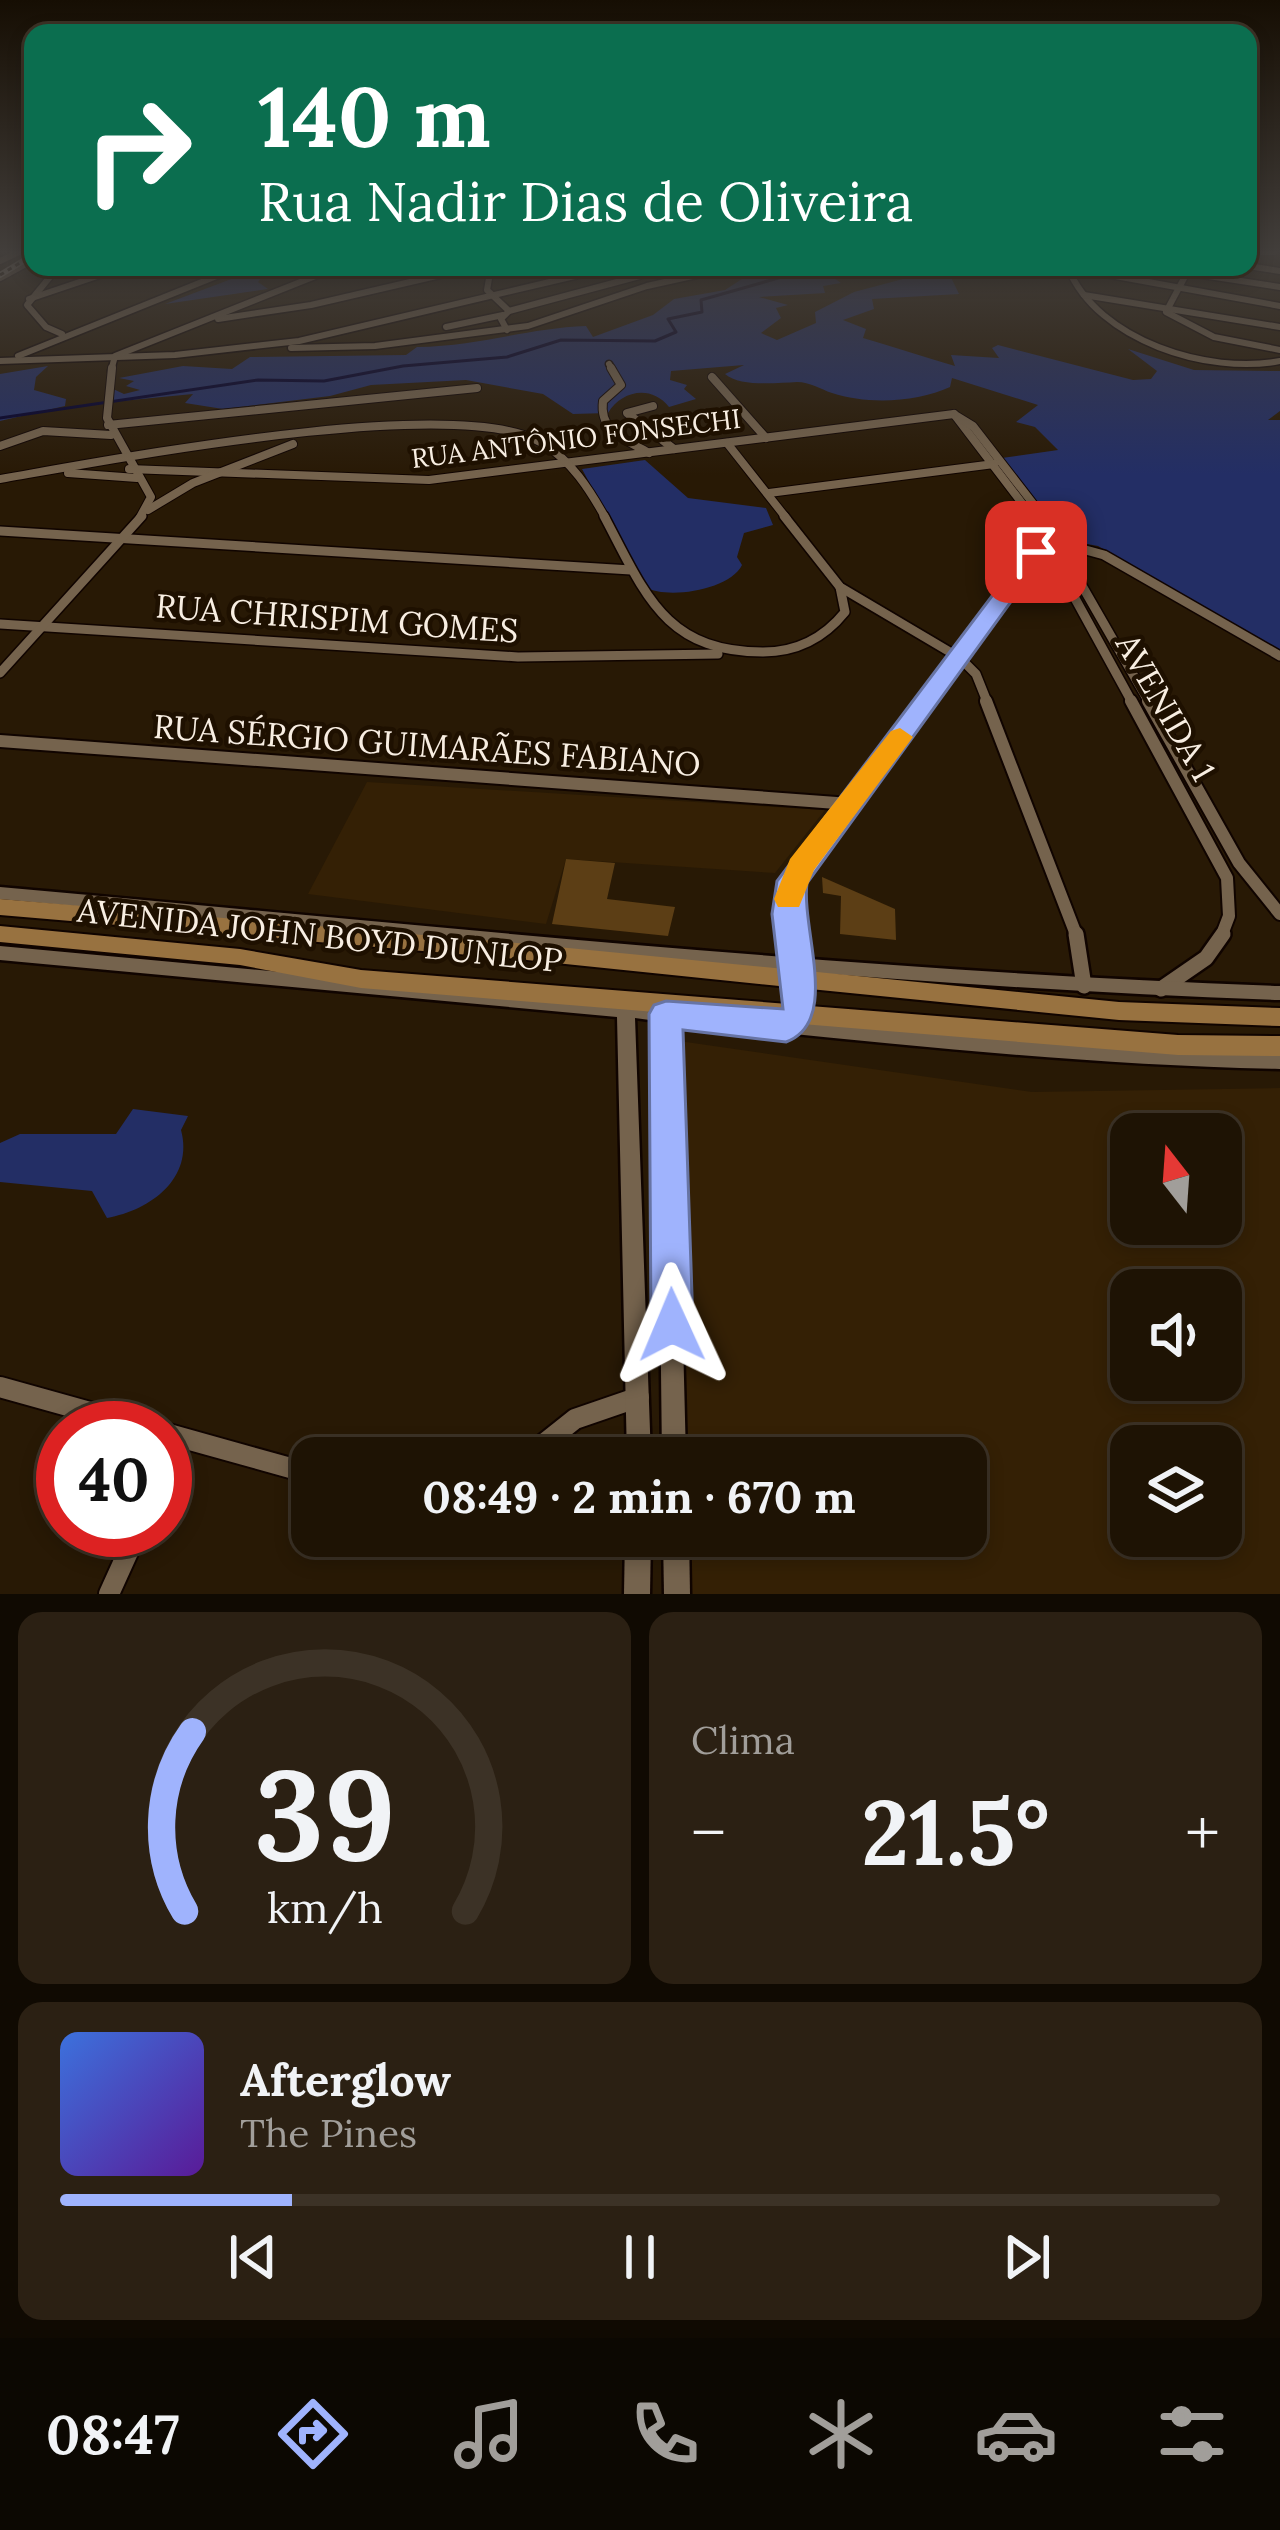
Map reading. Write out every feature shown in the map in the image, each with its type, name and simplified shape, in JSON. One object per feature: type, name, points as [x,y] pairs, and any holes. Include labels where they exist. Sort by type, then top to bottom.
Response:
[{"type":"main road","name":"AVENIDA JOHN BOYD DUNLOP","points":[[0,907],[627,963],[797,972],[1118,1011],[1280,1017]]},
{"type":"main road","name":"AVENIDA JOHN BOYD DUNLOP","points":[[0,934],[240,957],[362,979],[792,1022],[1178,1046],[1280,1046]]},
{"type":"main road","points":[[626,1004],[627,963],[638,954],[694,956]]},
{"type":"main road","points":[[792,1022],[797,972]]},
{"type":"main road","points":[[1178,1046],[1218,1060]]},
{"type":"street","points":[[51,326],[62,334]]},
{"type":"street","points":[[11,360],[82,326]]},
{"type":"street","points":[[115,356],[187,326]]},
{"type":"street","points":[[260,346],[351,326]]},
{"type":"street","points":[[0,361],[260,346],[359,348],[519,326]]},
{"type":"street","points":[[1126,326],[1194,360],[1242,367],[1280,361]]},
{"type":"street","points":[[1192,326],[1220,339],[1280,350]]},
{"type":"street","points":[[115,356],[106,406],[109,430],[129,469],[151,497],[147,510]]},
{"type":"street","points":[[609,364],[621,385],[603,401],[601,417],[609,430],[650,453]]},
{"type":"street","points":[[712,377],[766,438]]},
{"type":"street","points":[[0,446],[43,431],[109,430],[477,388]]},
{"type":"street","points":[[653,406],[627,413],[675,450]]},
{"type":"street","name":"RUA ANTÔNIO FONSECHI","points":[[129,469],[396,482],[954,415]]},
{"type":"street","name":"AVENIDA 1","points":[[954,415],[1061,548],[1239,863],[1280,914]]},
{"type":"street","points":[[0,478],[129,469],[328,435],[465,423],[532,437],[574,463],[663,622],[682,637],[680,651],[670,658]]},
{"type":"street","points":[[0,673],[147,510],[218,473],[328,435]]},
{"type":"street","points":[[727,443],[840,587],[960,658],[976,674],[1082,951],[1084,986]]},
{"type":"street","points":[[769,494],[995,464]]},
{"type":"street","name":"AVENIDA 1","points":[[995,464],[1039,524],[1040,554],[1055,562],[1227,878],[1231,905],[1222,941],[1197,969],[1159,990]]},
{"type":"street","points":[[43,472],[129,469]]},
{"type":"street","points":[[0,532],[632,570]]},
{"type":"street","points":[[797,972],[788,914],[792,881],[1040,554],[1061,548],[1104,555],[1280,656]]},
{"type":"street","points":[[840,587],[844,612],[879,608]]},
{"type":"street","name":"RUA CHRISPIM GOMES","points":[[0,624],[518,657],[670,658],[797,647],[819,639],[844,612]]},
{"type":"street","name":"RUA CHRISPIM GOMES","points":[[682,637],[736,653]]},
{"type":"street","name":"RUA SÉRGIO GUIMARÃES FABIANO","points":[[0,742],[850,804]]},
{"type":"street","name":"AVENIDA JOHN BOYD DUNLOP","points":[[0,893],[694,956],[797,972],[1280,993]]},
{"type":"street","points":[[0,952],[626,1004],[666,1014],[792,1022],[896,1040],[1280,1061]]},
{"type":"street","points":[[626,1004],[639,1437]]},
{"type":"street","points":[[666,1014],[674,1437]]},
{"type":"street","points":[[0,1387],[50,1401]]},
{"type":"street","points":[[552,1437],[575,1419],[640,1396]]},
{"type":"street","points":[[192,1441],[291,1468]]},
{"type":"street","points":[[110,1594],[126,1557]]},
{"type":"street","points":[[637,1594],[638,1557]]},
{"type":"street","points":[[676,1557],[677,1594]]},
{"type":"shaded area","points":[[586,326],[593,337],[622,326],[770,326],[761,333],[777,340],[808,326],[859,326],[866,329],[863,338],[955,366],[951,355],[999,358],[992,348],[998,345],[1133,380],[1151,379],[1157,371],[1128,349],[1194,370],[1280,371],[1280,411],[1268,420],[1280,420],[1280,650],[1098,546],[1065,540],[1002,458],[1058,450],[1035,427],[1016,422],[1038,405],[952,378],[950,387],[937,392],[877,400],[846,397],[802,382],[749,383],[725,374],[744,365],[671,371],[670,380],[687,385],[684,389],[696,399],[669,407],[654,395],[637,393],[620,400],[608,413],[573,414],[543,394],[466,380],[371,385],[330,396],[223,409],[185,403],[193,394],[111,402],[111,388],[124,394],[140,390],[126,386],[134,381],[119,378],[183,366],[232,369],[250,357],[406,355],[417,347],[565,327]]},
{"type":"shaded area","points":[[48,366],[36,377],[34,390],[66,399],[65,406],[0,421],[0,374]]},
{"type":"shaded area","points":[[645,460],[688,498],[766,508],[773,525],[744,533],[737,557],[742,565],[735,574],[697,590],[668,593],[645,587],[582,469]]},
{"type":"shaded area","points":[[367,782],[825,810],[775,873],[566,859],[546,924],[308,894]]},
{"type":"shaded area","points":[[672,1040],[1032,1092],[1280,1088],[1280,1594],[690,1594],[689,1557],[987,1557],[987,1437],[684,1437]]},
{"type":"shaded area","points":[[133,1109],[188,1116],[181,1130],[181,1163],[175,1177],[139,1208],[107,1218],[92,1191],[0,1182],[0,1143],[20,1134],[116,1134]]},
{"type":"building","points":[[566,859],[615,863],[607,899],[675,907],[668,936],[552,924]]},
{"type":"building","points":[[822,877],[895,909],[896,940],[840,934],[841,896],[823,893]]},
{"type":"waterway","points":[[0,418],[258,380],[324,381],[403,366],[507,357],[561,340],[655,341],[676,332],[673,326]]},
{"type":"slow traffic","points":[[789,899],[801,866],[900,737]]},
{"type":"route","points":[[672,1325],[666,1014],[786,1028],[798,1016],[801,1000],[788,914],[792,881],[1036,552]]}]
